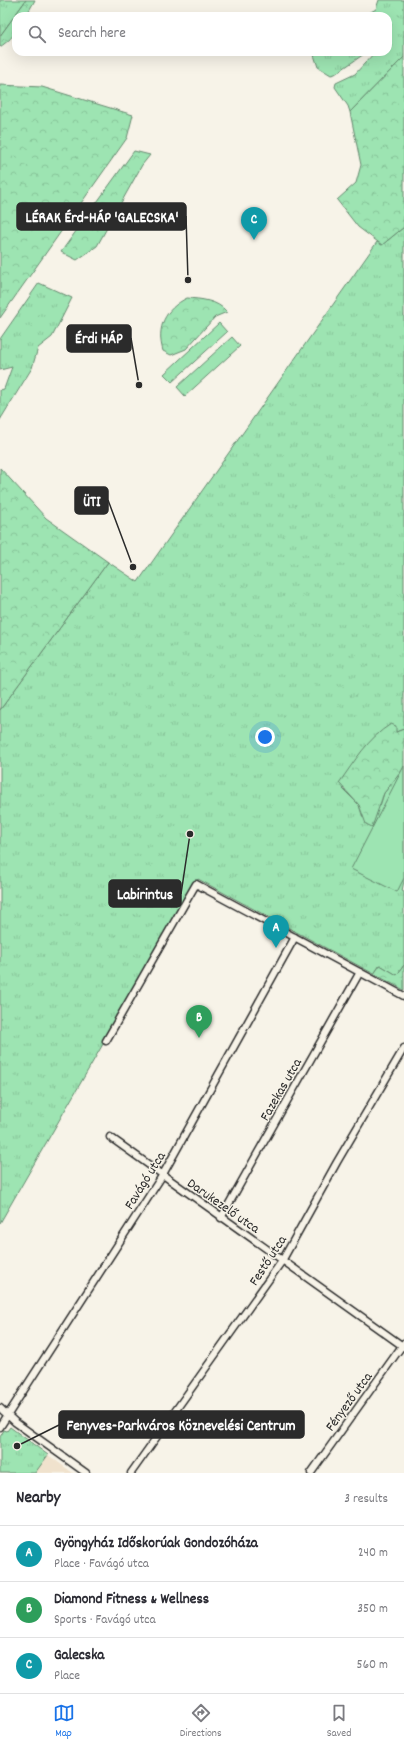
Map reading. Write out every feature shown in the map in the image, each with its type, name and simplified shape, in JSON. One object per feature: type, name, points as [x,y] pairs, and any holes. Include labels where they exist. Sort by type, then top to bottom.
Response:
[{"type":"street","points":[[106,1041],[196,884],[404,996]]},
{"type":"street","name":"Favágó utca","points":[[0,1427],[162,1176],[295,937]]},
{"type":"street","name":"Fazekas utca","points":[[222,1218],[360,972]]},
{"type":"street","name":"Festő utca","points":[[131,1473],[282,1261],[337,1162],[404,1048]]},
{"type":"street","name":"Darukezelő utca","points":[[110,1137],[162,1176],[403,1345]]},
{"type":"street","name":"Fényező utca","points":[[311,1473],[403,1345]]},
{"type":"street","points":[[0,1408],[7,1415],[86,1473]]},
{"type":"shaded area","points":[[10,1427],[73,1473],[0,1473],[0,1437],[4,1430],[7,1431]]},
{"type":"green space","points":[[0,0],[26,0],[17,12],[12,12],[12,19],[0,36]]},
{"type":"green space","points":[[26,0],[35,0],[28,12],[17,12]]},
{"type":"green space","points":[[379,0],[404,0],[404,57],[350,112],[348,106],[335,87],[336,83],[355,74],[371,56],[392,56],[392,12],[371,12],[376,9]]},
{"type":"green space","points":[[12,19],[12,37],[0,47],[0,36]]},
{"type":"green space","points":[[314,56],[361,56],[335,74],[331,75],[318,67]]},
{"type":"green space","points":[[404,57],[404,227],[382,245],[358,227],[337,200],[356,183],[361,165],[350,112]]},
{"type":"green space","points":[[0,85],[42,87],[133,115],[127,138],[0,318]]},
{"type":"green space","points":[[134,151],[150,155],[142,165],[97,246],[77,260],[61,252]]},
{"type":"green space","points":[[404,227],[404,729],[396,732],[343,789],[359,805],[363,818],[380,806],[384,793],[404,768],[404,881],[402,891],[404,892],[404,965],[397,975],[380,965],[374,974],[198,879],[0,1223],[0,710],[108,562],[138,582],[377,242],[382,245]]},
{"type":"green space","points":[[39,283],[72,298],[52,337],[38,348],[32,368],[0,420],[0,390],[4,389],[12,367],[0,370],[0,339]]},
{"type":"green space","points":[[187,298],[214,303],[227,312],[215,317],[186,349],[171,355],[163,351],[161,342],[162,327],[168,313],[179,302]]},
{"type":"green space","points":[[219,323],[227,332],[172,382],[164,374]]},
{"type":"green space","points":[[232,337],[240,346],[185,396],[177,387]]},
{"type":"green space","points":[[0,468],[46,518],[108,562],[0,710]]},
{"type":"green space","points":[[391,724],[396,726],[396,732],[404,729],[404,768],[384,793],[372,827],[366,824],[359,805],[339,783],[368,743]]},
{"type":"green space","points":[[404,766],[404,878],[397,892],[351,869]]},
{"type":"green space","points":[[380,965],[397,975],[404,965],[404,990],[374,974]]},
{"type":"green space","points":[[10,1427],[48,1455],[35,1473],[0,1473],[0,1437],[4,1430],[7,1431]]},
{"type":"place","name":"Galecska","points":[[254,240]]},
{"type":"place","name":"LÉRAK Érd-HÁP 'GALECSKA'","points":[[188,280]]},
{"type":"place","name":"Érdi HÁP","points":[[139,385]]},
{"type":"place","name":"ÜTI","points":[[133,567]]},
{"type":"place","name":"Labirintus","points":[[190,834]]},
{"type":"place","name":"Gyöngyház Időskorúak Gondozóháza","points":[[276,948]]},
{"type":"place","name":"Diamond Fitness & Wellness","points":[[199,1038]]},
{"type":"place","name":"Fenyves-Parkváros Köznevelési Centrum","points":[[17,1446]]}]
